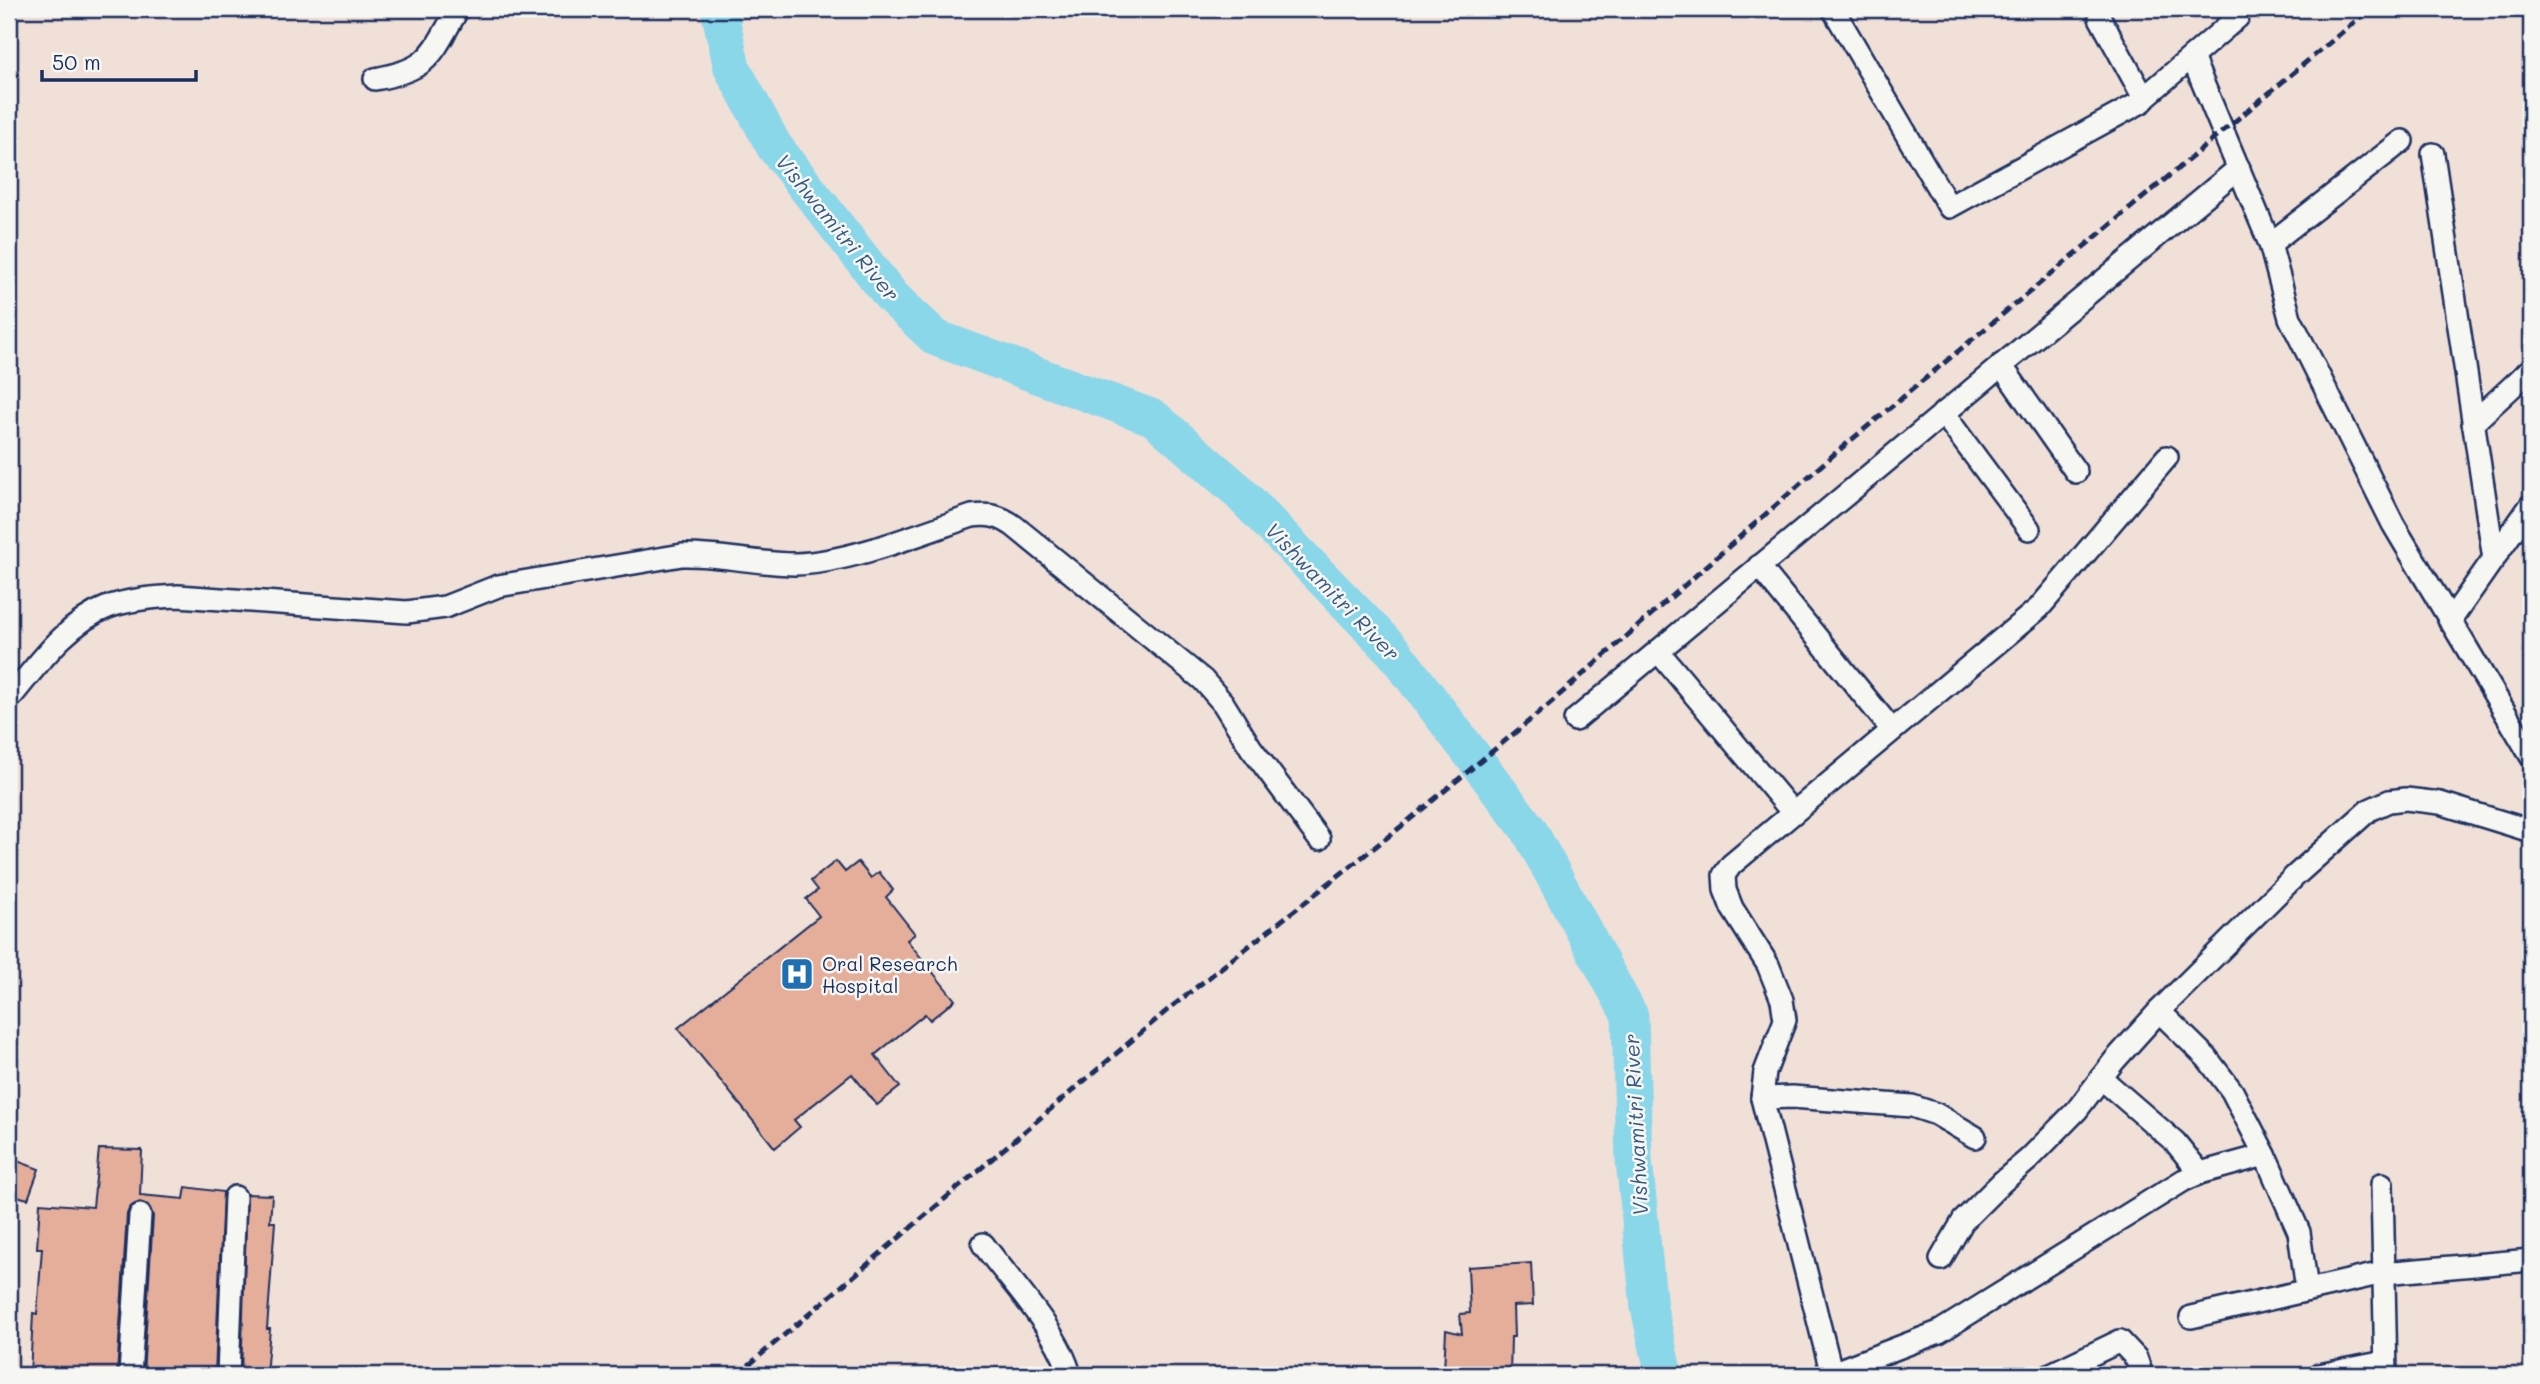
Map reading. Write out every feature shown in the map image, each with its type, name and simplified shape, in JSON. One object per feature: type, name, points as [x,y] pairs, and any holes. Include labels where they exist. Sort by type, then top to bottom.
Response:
[{"type":"street","points":[[375,79],[402,74],[421,64],[435,48],[458,9]]},
{"type":"street","points":[[1833,9],[1949,207],[2144,98],[2238,18],[2240,9]]},
{"type":"street","points":[[2100,18],[2144,98]]},
{"type":"street","points":[[2192,57],[2270,244],[2290,318],[2393,524],[2531,756]]},
{"type":"street","points":[[2270,244],[2402,141]]},
{"type":"street","points":[[2432,154],[2494,559]]},
{"type":"street","points":[[1575,720],[2239,167]]},
{"type":"street","points":[[2001,365],[2076,472]]},
{"type":"street","points":[[2473,423],[2531,369]]},
{"type":"street","points":[[1943,413],[2029,529]]},
{"type":"street","points":[[2167,457],[2039,608],[1731,865],[1724,874],[1725,890],[1732,908],[1768,965],[1782,1000],[1785,1020],[1765,1072],[1762,1098],[1832,1374],[1939,1332],[2200,1173],[2265,1155]]},
{"type":"street","points":[[2451,621],[2531,505]]},
{"type":"street","points":[[9,699],[62,638],[84,620],[122,603],[178,596],[407,612],[426,611],[498,586],[682,555],[704,554],[793,564],[826,561],[972,516],[989,514],[1003,518],[1014,526],[1203,680],[1223,702],[1251,748],[1319,839]]},
{"type":"street","points":[[1759,566],[1892,730]]},
{"type":"street","points":[[1658,652],[1793,813]]},
{"type":"street","points":[[1941,1259],[1963,1221],[2001,1182],[2029,1160],[2077,1110],[2159,1011],[2296,875],[2370,810],[2389,801],[2406,799],[2440,803],[2531,831]]},
{"type":"street","points":[[2159,1011],[2207,1058],[2232,1091],[2265,1155],[2299,1232],[2307,1290]]},
{"type":"street","points":[[2101,1079],[2175,1142],[2200,1173]]},
{"type":"street","points":[[1762,1098],[1792,1097],[1912,1106],[1936,1114],[1975,1137]]},
{"type":"street","points":[[2319,1375],[2385,1369],[2382,1184]]},
{"type":"street","points":[[228,1375],[235,1197]]},
{"type":"street","points":[[130,1375],[140,1215]]},
{"type":"street","points":[[983,1244],[1052,1336],[1068,1365],[1070,1375]]},
{"type":"street","points":[[2191,1317],[2384,1273],[2531,1260]]},
{"type":"street","points":[[2049,1375],[2120,1342],[2136,1358],[2141,1375]]},
{"type":"building","points":[[836,861],[845,872],[858,862],[871,878],[879,872],[893,890],[886,897],[915,934],[907,940],[955,1000],[930,1020],[925,1014],[875,1055],[900,1087],[877,1105],[852,1074],[794,1120],[800,1127],[775,1148],[678,1028],[819,916],[806,899],[818,890],[811,881]]},
{"type":"building","points":[[99,1149],[142,1150],[140,1195],[184,1199],[186,1187],[223,1192],[215,1375],[143,1375],[153,1216],[148,1205],[140,1202],[130,1207],[127,1214],[117,1375],[30,1375],[33,1313],[37,1314],[42,1248],[37,1248],[40,1203],[93,1207]]},
{"type":"building","points":[[9,1158],[39,1169],[28,1199],[9,1194]]},
{"type":"building","points":[[247,1194],[272,1195],[270,1222],[275,1222],[266,1375],[241,1375]]},
{"type":"building","points":[[1531,1263],[1533,1305],[1513,1306],[1514,1337],[1511,1337],[1510,1375],[1463,1375],[1458,1370],[1444,1371],[1446,1330],[1462,1334],[1460,1314],[1470,1313],[1468,1267]]},
{"type":"waterway","name":"Vishwamitri River","points":[[719,9],[732,68],[774,146],[892,297],[936,338],[1154,418],[1235,488],[1393,651],[1529,830],[1630,1016],[1634,1160],[1649,1308],[1664,1375]]},
{"type":"railway","points":[[737,1375],[1170,1008],[1403,825],[1540,712],[1832,456],[2370,9]]},
{"type":"place","name":"Oral Research Hospital","points":[[797,974]]}]
